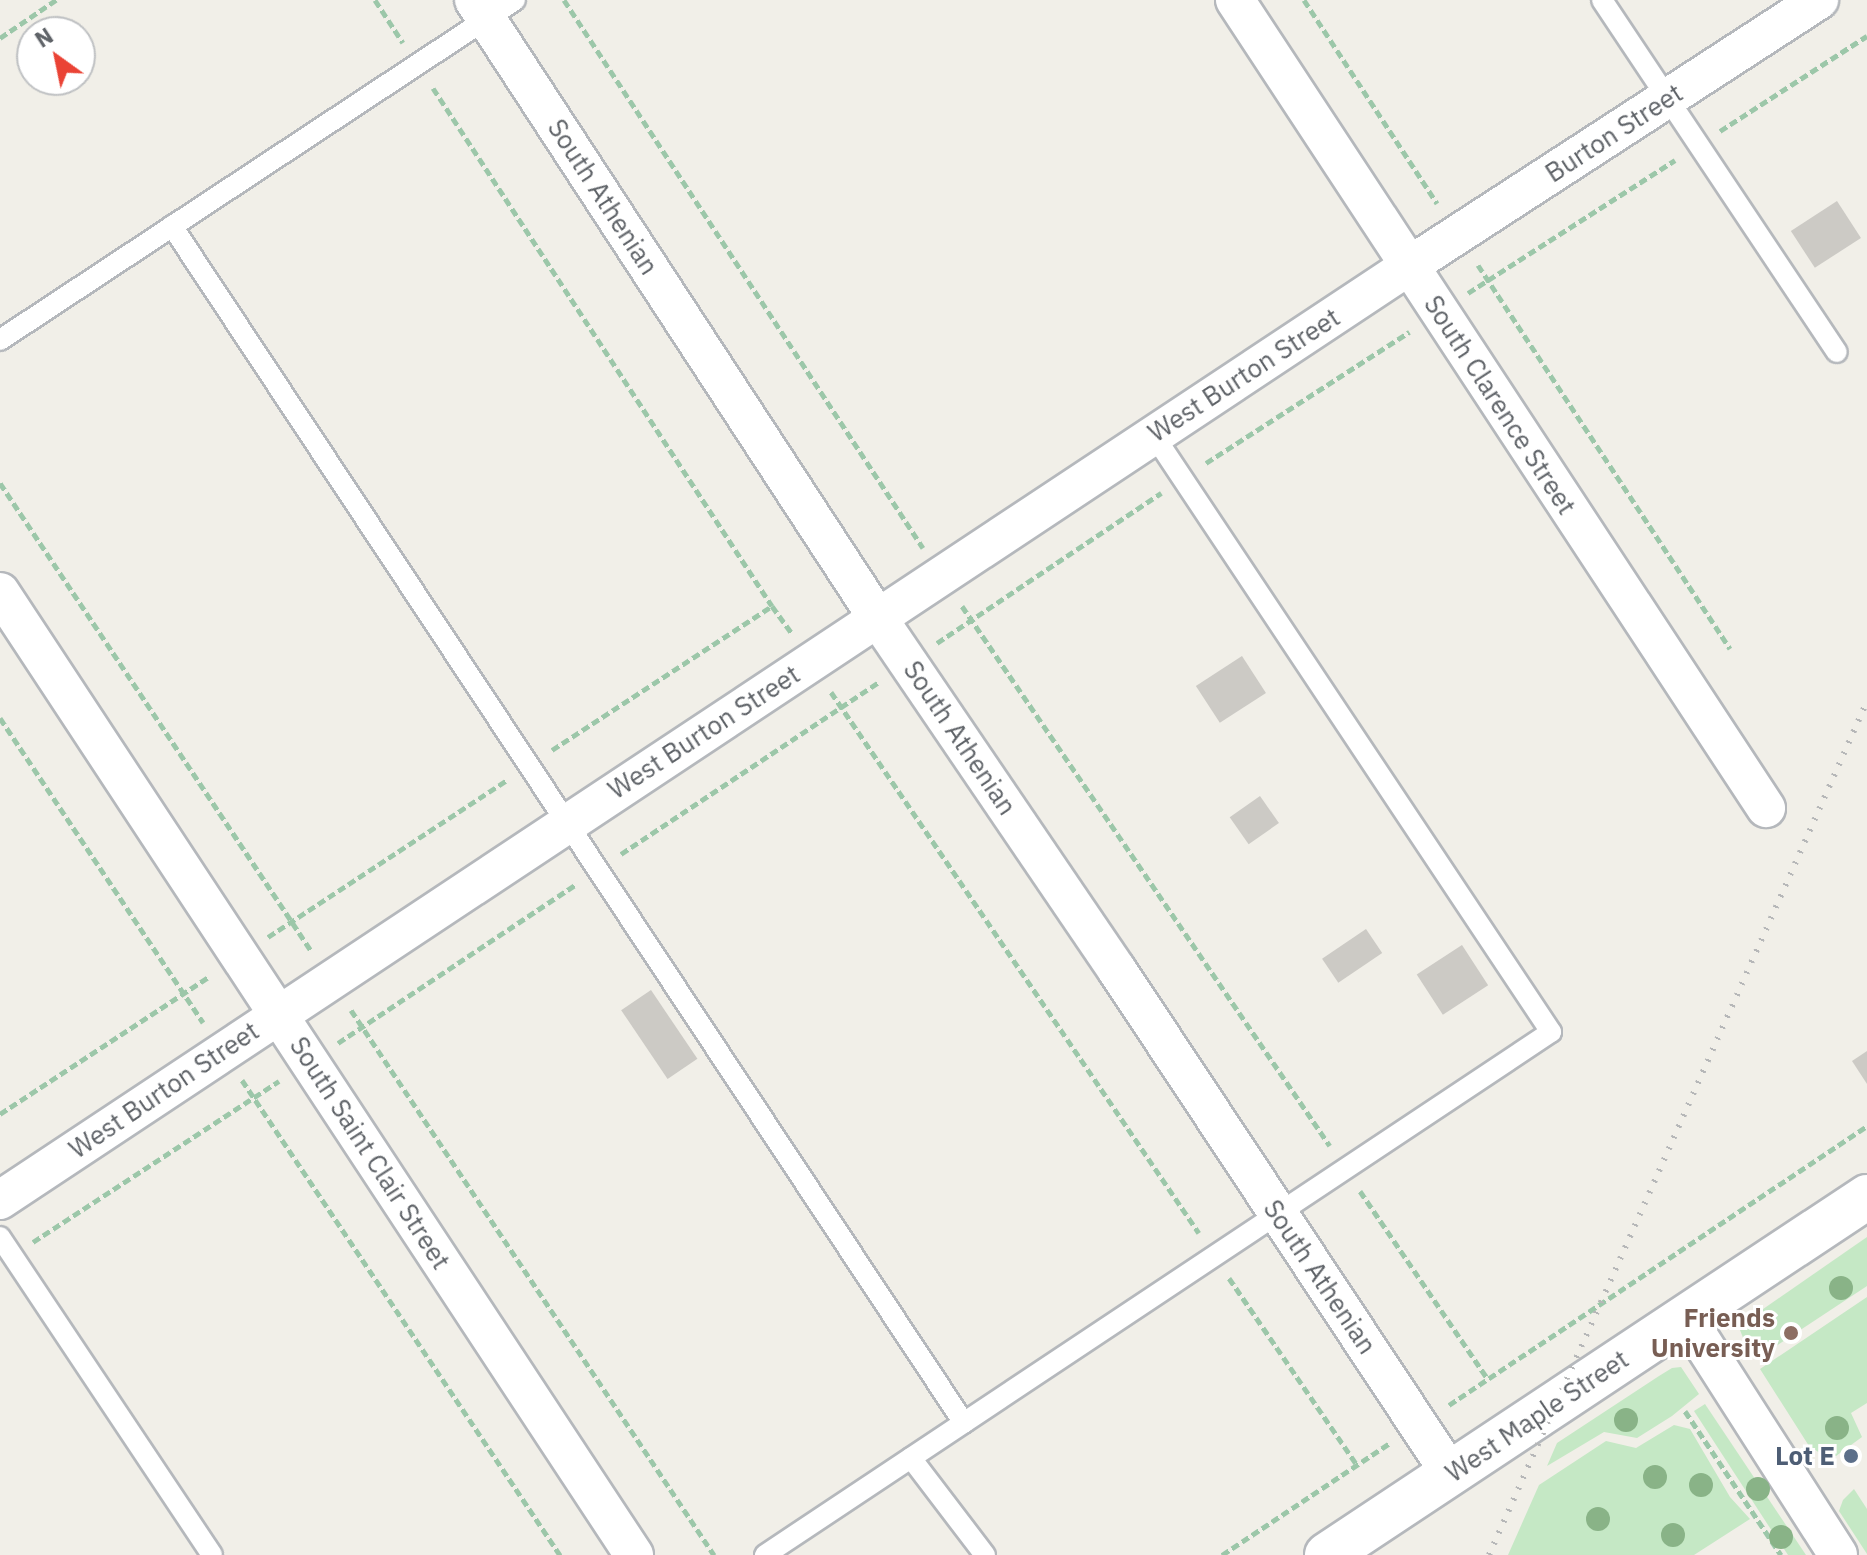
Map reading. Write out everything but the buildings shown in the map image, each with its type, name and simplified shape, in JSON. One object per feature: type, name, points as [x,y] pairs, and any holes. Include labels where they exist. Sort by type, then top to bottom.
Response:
[{"type":"street","name":"South Clarence Street","points":[[1235,0],[1766,808]]},
{"type":"street","name":"Burton Street","points":[[1409,266],[1819,0]]},
{"type":"street","name":"South Athenian","points":[[492,6],[877,617],[1450,1473]]},
{"type":"street","name":"West Burton Street","points":[[0,1200],[330,978],[1409,266]]},
{"type":"street","name":"South Saint Clair Street","points":[[0,592],[634,1555]]},
{"type":"street","name":"West Maple Street","points":[[1327,1555],[1867,1197]]},
{"type":"street","points":[[1686,1317],[1838,1555]]},
{"type":"lane","points":[[1602,0],[1837,352]]},
{"type":"lane","points":[[0,340],[417,64],[492,6]]},
{"type":"lane","points":[[172,226],[964,1423]]},
{"type":"lane","points":[[765,1555],[1551,1032],[1153,434]]},
{"type":"lane","points":[[0,1237],[212,1555]]},
{"type":"lane","points":[[911,1458],[985,1555]]},
{"type":"path","points":[[0,38],[56,0]]},
{"type":"path","points":[[375,0],[772,606],[1357,1465]]},
{"type":"path","points":[[564,0],[941,575],[1488,1379]]},
{"type":"path","points":[[1304,0],[1730,649]]},
{"type":"path","points":[[0,483],[714,1555]]},
{"type":"path","points":[[0,1114],[772,606]]},
{"type":"path","points":[[0,718],[560,1555]]},
{"type":"path","points":[[1222,1555],[1867,1126]]},
{"type":"path","points":[[1685,1411],[1781,1555]]},
{"type":"green space","points":[[1867,1237],[1867,1286],[1767,1352],[1751,1358],[1740,1330],[1743,1323]]},
{"type":"green space","points":[[1867,1297],[1867,1403],[1851,1413],[1862,1437],[1836,1456],[1820,1453],[1809,1446],[1760,1369]]},
{"type":"green space","points":[[1681,1367],[1699,1394],[1672,1416],[1637,1438],[1604,1432],[1547,1466],[1557,1443],[1672,1368]]},
{"type":"green space","points":[[1705,1404],[1806,1555],[1788,1555],[1694,1411]]},
{"type":"green space","points":[[1674,1425],[1690,1429],[1730,1497],[1750,1519],[1694,1555],[1508,1555],[1539,1485],[1606,1441],[1636,1448]]},
{"type":"green space","points":[[1854,1489],[1867,1509],[1867,1554],[1839,1511],[1843,1500]]},
{"type":"railway","points":[[1489,1555],[1867,701]]},
{"type":"place","name":"Friends University","points":[[1791,1333]]},
{"type":"place","name":"Lot E","points":[[1851,1456]]}]
